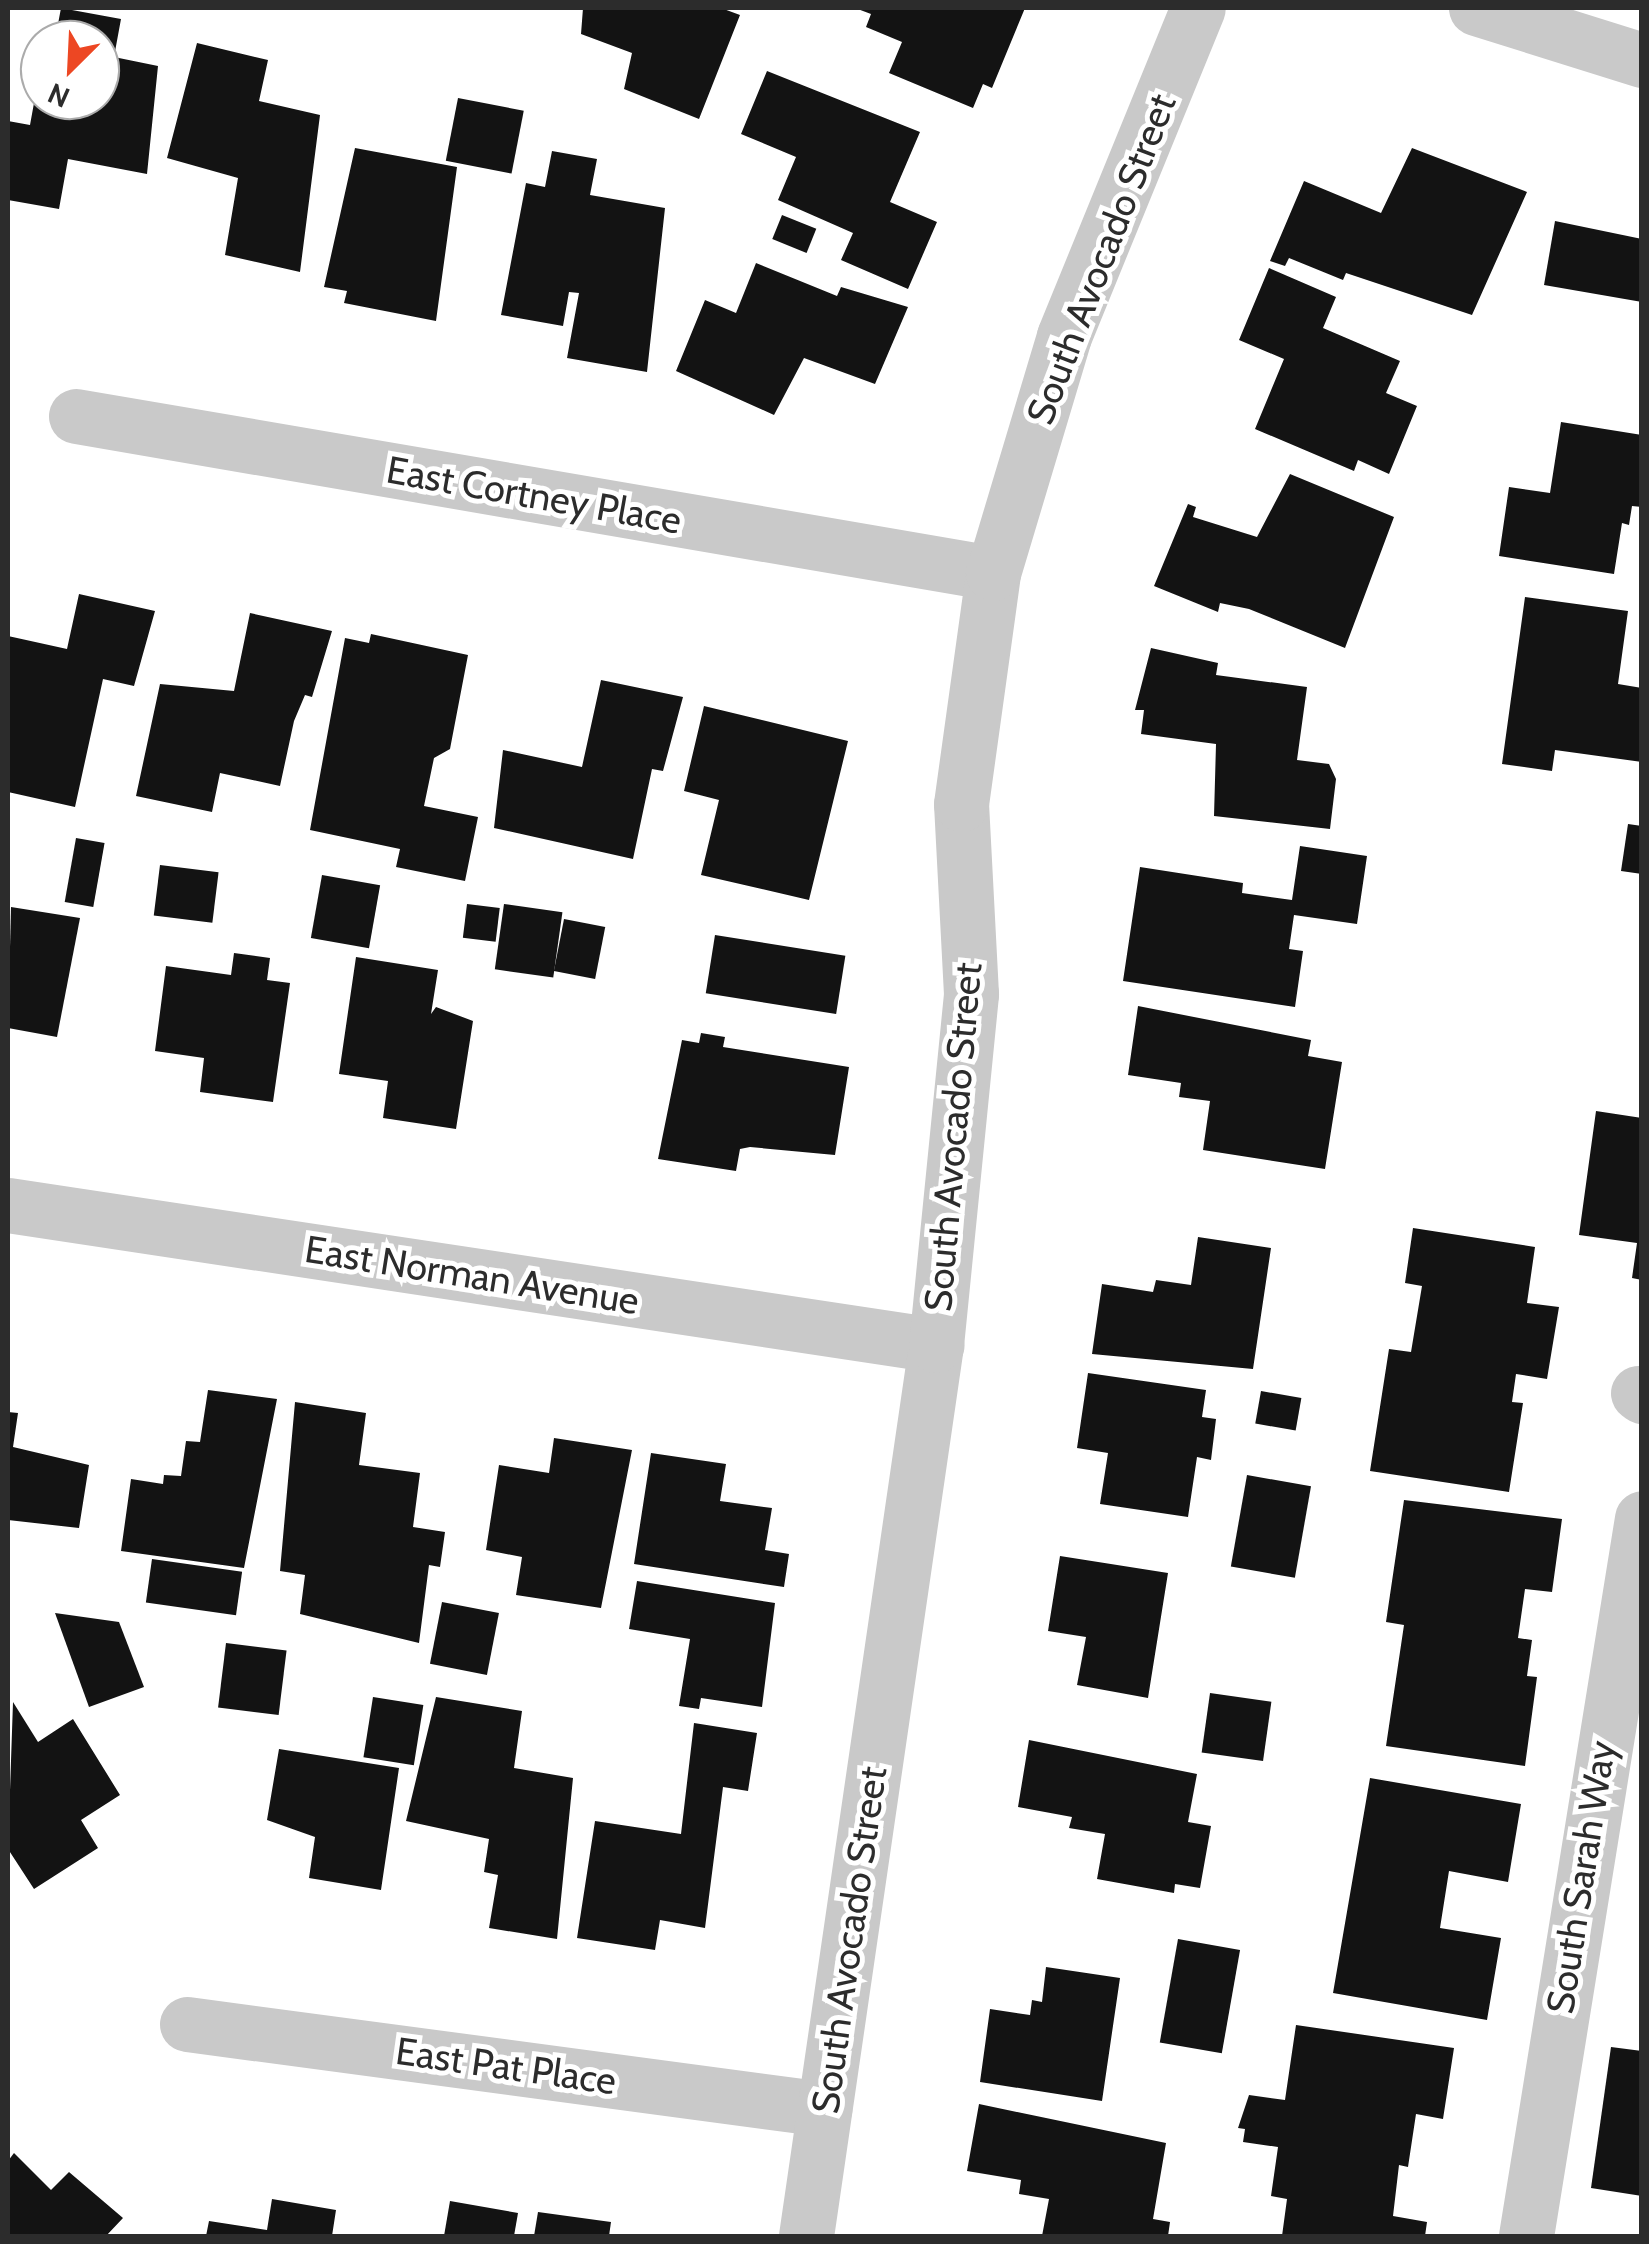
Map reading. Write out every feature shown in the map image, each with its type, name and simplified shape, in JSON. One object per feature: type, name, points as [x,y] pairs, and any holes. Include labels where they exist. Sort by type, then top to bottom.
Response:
[{"type":"street","name":"South Avocado Street","points":[[806,2236],[936,1345],[972,994],[961,804],[992,573],[1064,336],[1198,8]]},
{"type":"street","points":[[1476,8],[1642,60]]},
{"type":"street","name":"East Cortney Place","points":[[76,416],[992,573]]},
{"type":"street","name":"East Norman Avenue","points":[[8,1205],[936,1345]]},
{"type":"street","name":"South Sarah Way","points":[[1526,2236],[1642,1518]]},
{"type":"street","name":"East Pat Place","points":[[187,2024],[824,2108]]},
{"type":"building","points":[[61,8],[121,19],[120,24],[120,20],[59,20]]},
{"type":"building","points":[[583,8],[721,8],[740,15],[699,119],[624,89],[632,53],[581,34]]},
{"type":"building","points":[[855,8],[1025,8],[992,88],[983,84],[973,108],[889,73],[902,42],[866,27],[871,14]]},
{"type":"building","points":[[197,43],[268,60],[259,101],[320,115],[300,272],[225,255],[238,178],[167,158]]},
{"type":"building","points":[[120,58],[158,66],[147,174],[68,159],[59,209],[8,200],[8,121],[30,125],[31,120],[120,120]]},
{"type":"building","points":[[767,71],[920,132],[890,202],[937,222],[908,289],[841,260],[853,233],[778,200],[796,157],[741,134]]},
{"type":"building","points":[[458,98],[524,111],[512,174],[446,161]]},
{"type":"building","points":[[355,148],[457,167],[436,321],[344,303],[347,291],[324,287]]},
{"type":"building","points":[[1412,148],[1527,192],[1472,315],[1346,273],[1343,280],[1289,258],[1285,266],[1270,261],[1304,181],[1381,213]]},
{"type":"building","points":[[552,151],[597,159],[590,195],[665,208],[647,372],[567,358],[579,293],[569,292],[563,326],[501,315],[526,183],[545,187]]},
{"type":"building","points":[[782,215],[816,229],[807,253],[772,239]]},
{"type":"building","points":[[1555,221],[1642,239],[1642,302],[1544,285]]},
{"type":"building","points":[[756,263],[837,296],[841,287],[908,307],[875,384],[804,358],[774,415],[676,371],[705,300],[736,313]]},
{"type":"building","points":[[1269,268],[1336,297],[1323,328],[1400,361],[1386,393],[1417,406],[1389,474],[1358,460],[1354,471],[1255,429],[1284,359],[1239,340]]},
{"type":"building","points":[[1561,422],[1642,435],[1642,507],[1632,506],[1629,525],[1622,523],[1614,574],[1499,556],[1509,487],[1550,493]]},
{"type":"building","points":[[1290,474],[1394,517],[1345,648],[1249,609],[1220,603],[1218,612],[1154,586],[1188,504],[1196,507],[1193,517],[1257,537]]},
{"type":"building","points":[[79,594],[155,611],[134,686],[103,679],[75,807],[8,792],[8,636],[67,649]]},
{"type":"building","points":[[1525,597],[1628,611],[1618,684],[1642,688],[1642,762],[1555,750],[1552,771],[1502,764]]},
{"type":"building","points":[[250,613],[332,631],[312,697],[305,695],[294,721],[280,786],[220,773],[212,812],[136,796],[160,684],[234,691]]},
{"type":"building","points":[[371,634],[468,655],[450,749],[434,758],[424,806],[478,817],[465,881],[396,867],[400,849],[310,830],[345,638],[369,643]]},
{"type":"building","points":[[1151,648],[1218,663],[1216,675],[1307,687],[1297,760],[1329,764],[1336,779],[1330,829],[1214,816],[1216,744],[1141,734],[1144,710],[1135,710]]},
{"type":"building","points":[[601,680],[683,697],[663,771],[652,769],[633,859],[494,828],[503,750],[582,767]]},
{"type":"building","points":[[704,706],[848,741],[809,900],[701,875],[719,800],[684,791]]},
{"type":"building","points":[[1628,824],[1642,826],[1642,874],[1621,871]]},
{"type":"building","points":[[76,838],[105,843],[93,907],[65,902]]},
{"type":"building","points":[[1300,846],[1367,856],[1357,924],[1294,915],[1289,949],[1303,951],[1295,1007],[1123,981],[1140,867],[1243,883],[1242,893],[1292,900]]},
{"type":"building","points":[[160,865],[219,872],[212,923],[154,916]]},
{"type":"building","points":[[322,875],[380,885],[369,948],[311,938]]},
{"type":"building","points":[[467,904],[500,908],[496,942],[463,938]]},
{"type":"building","points":[[504,904],[562,912],[553,978],[495,969]]},
{"type":"building","points":[[11,907],[80,918],[57,1037],[8,1028]]},
{"type":"building","points":[[564,919],[605,927],[595,979],[554,971]]},
{"type":"building","points":[[715,935],[845,956],[836,1014],[706,993]]},
{"type":"building","points":[[234,953],[270,958],[267,980],[290,983],[273,1102],[200,1092],[204,1058],[155,1051],[166,966],[231,975]]},
{"type":"building","points":[[356,957],[438,970],[431,1014],[436,1007],[473,1021],[456,1129],[383,1118],[388,1081],[339,1074]]},
{"type":"building","points":[[1138,1006],[1311,1040],[1308,1056],[1342,1062],[1325,1169],[1203,1150],[1210,1101],[1179,1097],[1181,1083],[1128,1075]]},
{"type":"building","points":[[701,1033],[725,1037],[723,1047],[849,1067],[835,1155],[750,1147],[740,1149],[736,1171],[658,1159],[682,1040],[699,1043]]},
{"type":"building","points":[[1596,1111],[1642,1118],[1642,1280],[1632,1278],[1637,1243],[1579,1235]]},
{"type":"building","points":[[1413,1228],[1535,1247],[1527,1303],[1559,1307],[1547,1379],[1516,1374],[1512,1402],[1523,1403],[1509,1492],[1370,1471],[1389,1349],[1411,1352],[1422,1286],[1405,1283]]},
{"type":"building","points":[[1198,1237],[1271,1248],[1253,1369],[1092,1354],[1102,1284],[1153,1292],[1156,1280],[1191,1285]]},
{"type":"building","points":[[1088,1373],[1206,1390],[1202,1417],[1216,1419],[1211,1460],[1197,1457],[1188,1517],[1100,1504],[1108,1453],[1077,1448]]},
{"type":"building","points":[[208,1390],[277,1399],[244,1568],[121,1551],[131,1479],[163,1484],[164,1475],[181,1476],[186,1441],[200,1442]]},
{"type":"building","points":[[1261,1391],[1301,1398],[1296,1431],[1255,1423]]},
{"type":"building","points":[[295,1402],[366,1413],[359,1465],[420,1473],[413,1527],[445,1532],[440,1567],[429,1565],[419,1643],[300,1614],[305,1575],[280,1571]]},
{"type":"building","points":[[8,1412],[18,1413],[13,1447],[89,1465],[79,1528],[8,1520]]},
{"type":"building","points":[[554,1438],[632,1450],[601,1608],[516,1595],[522,1557],[486,1550],[499,1465],[549,1473]]},
{"type":"building","points":[[651,1453],[726,1464],[720,1501],[772,1508],[765,1550],[789,1554],[784,1587],[634,1564]]},
{"type":"building","points":[[1247,1475],[1311,1486],[1295,1578],[1231,1567]]},
{"type":"building","points":[[1404,1500],[1562,1519],[1552,1592],[1525,1589],[1518,1638],[1532,1640],[1527,1676],[1537,1677],[1525,1766],[1386,1746],[1404,1625],[1386,1622]]},
{"type":"building","points":[[1060,1556],[1168,1573],[1148,1698],[1077,1685],[1086,1637],[1048,1631]]},
{"type":"building","points":[[152,1559],[242,1572],[236,1615],[146,1603]]},
{"type":"building","points":[[637,1581],[775,1603],[762,1707],[701,1698],[699,1709],[679,1706],[690,1639],[629,1629]]},
{"type":"building","points":[[442,1602],[499,1613],[487,1675],[430,1664]]},
{"type":"building","points":[[55,1613],[119,1622],[144,1687],[89,1707]]},
{"type":"building","points":[[226,1643],[287,1650],[279,1715],[218,1708]]},
{"type":"building","points":[[1210,1693],[1271,1702],[1263,1761],[1202,1752]]},
{"type":"building","points":[[373,1697],[423,1705],[414,1765],[363,1757]]},
{"type":"building","points":[[436,1697],[522,1711],[514,1768],[573,1778],[557,1939],[489,1928],[498,1875],[484,1872],[489,1839],[406,1821]]},
{"type":"building","points":[[13,1702],[38,1742],[73,1719],[120,1795],[81,1820],[98,1848],[34,1889],[8,1849]]},
{"type":"building","points":[[694,1723],[757,1733],[748,1791],[723,1787],[705,1928],[660,1920],[655,1950],[577,1938],[595,1821],[681,1834]]},
{"type":"building","points":[[1029,1740],[1197,1774],[1188,1822],[1211,1826],[1200,1888],[1175,1884],[1174,1893],[1097,1879],[1105,1834],[1069,1828],[1072,1817],[1018,1807]]},
{"type":"building","points":[[279,1749],[399,1768],[381,1890],[309,1878],[315,1837],[267,1820]]},
{"type":"building","points":[[1370,1778],[1521,1804],[1508,1882],[1449,1871],[1440,1928],[1501,1938],[1487,2020],[1333,1993]]},
{"type":"building","points":[[1178,1939],[1240,1950],[1222,2053],[1160,2042]]},
{"type":"building","points":[[1046,1967],[1120,1978],[1102,2101],[980,2082],[990,2009],[1030,2015],[1032,2000],[1042,2002]]},
{"type":"building","points":[[1296,2025],[1454,2048],[1443,2119],[1416,2114],[1408,2167],[1399,2165],[1393,2216],[1427,2222],[1425,2236],[1282,2236],[1287,2199],[1271,2196],[1278,2147],[1243,2142],[1245,2129],[1238,2128],[1249,2095],[1285,2100]]},
{"type":"building","points":[[1611,2047],[1642,2051],[1642,2196],[1591,2188]]},
{"type":"building","points":[[979,2104],[1166,2143],[1153,2219],[1170,2222],[1168,2236],[1042,2236],[1049,2199],[1019,2194],[1021,2180],[967,2171]]},
{"type":"building","points":[[14,2153],[51,2190],[69,2172],[123,2218],[106,2236],[8,2236],[8,2161]]},
{"type":"building","points":[[272,2199],[336,2210],[332,2236],[206,2236],[209,2221],[267,2230]]},
{"type":"building","points":[[450,2201],[518,2213],[514,2236],[444,2236]]},
{"type":"building","points":[[538,2212],[611,2222],[609,2236],[534,2236]]}]
